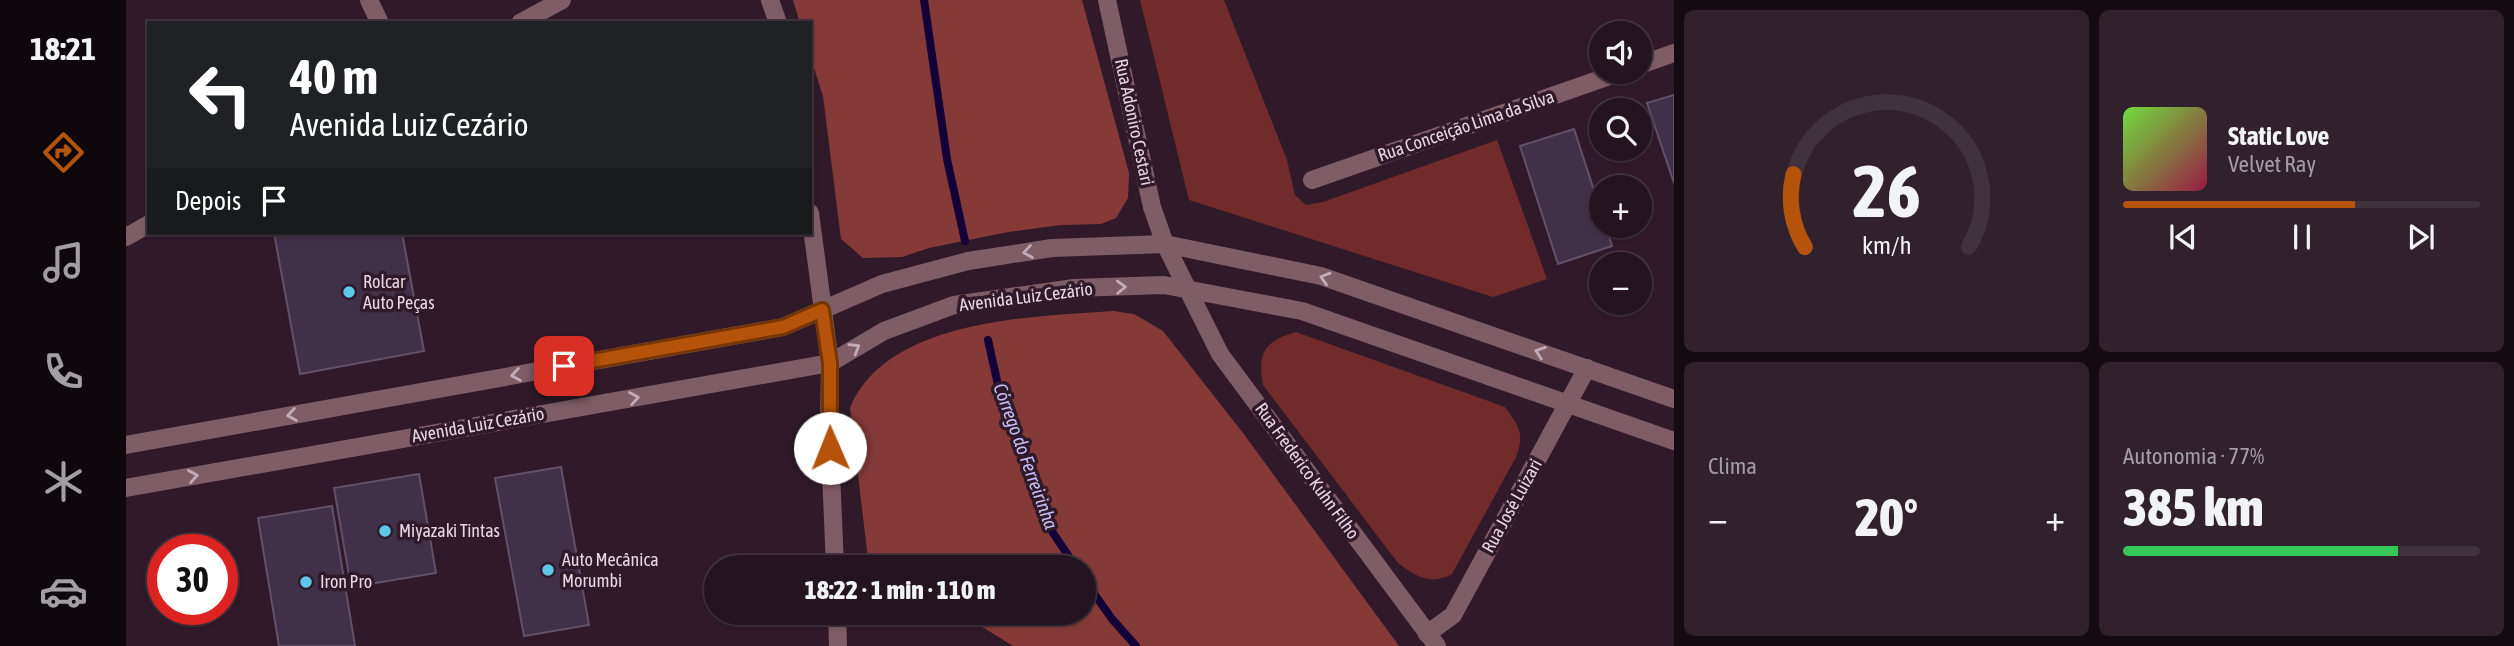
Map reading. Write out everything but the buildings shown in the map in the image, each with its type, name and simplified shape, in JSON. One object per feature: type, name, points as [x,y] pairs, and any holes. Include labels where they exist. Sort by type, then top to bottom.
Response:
[{"type":"street","points":[[369,0],[379,21]]},
{"type":"street","points":[[524,21],[562,0]]},
{"type":"street","points":[[770,0],[777,21]]},
{"type":"street","name":"Rua Adoniro Cestari","points":[[1107,0],[1152,207],[1165,244],[1188,290]]},
{"type":"street","points":[[1652,61],[1674,53]]},
{"type":"street","name":"Rua Conceição Lima da Silva","points":[[1312,180],[1589,83]]},
{"type":"street","points":[[126,237],[147,225]]},
{"type":"street","points":[[812,229],[830,363],[829,424],[834,555]]},
{"type":"street","points":[[126,445],[783,327],[882,284],[968,261],[1052,248],[1165,244],[1321,276],[1674,399]]},
{"type":"street","name":"Avenida Luiz Cezário","points":[[126,488],[830,363],[884,331],[954,305],[1074,288],[1164,285],[1302,311],[1674,441]]},
{"type":"street","name":"Rua Frederico Kuhn Filho","points":[[1188,290],[1220,354],[1432,640]]},
{"type":"street","name":"Rua José Luizari","points":[[1432,640],[1453,615],[1587,368]]},
{"type":"street","points":[[837,625],[838,646]]},
{"type":"shaded area","points":[[793,0],[1082,0],[1129,173],[1128,198],[1116,218],[1101,224],[1061,225],[1008,232],[929,248],[902,257],[863,258],[841,239],[823,96],[812,62],[812,21],[799,21]]},
{"type":"shaded area","points":[[1140,0],[1224,0],[1287,160],[1295,195],[1306,205],[1323,202],[1497,140],[1547,279],[1493,297],[1189,200]]},
{"type":"shaded area","points":[[1113,311],[1134,314],[1163,331],[1243,433],[1399,646],[1013,646],[977,625],[1096,625],[1096,555],[868,555],[850,408],[869,379],[895,356],[928,340],[965,328],[1043,316]]},
{"type":"shaded area","points":[[1296,332],[1505,407],[1514,420],[1520,436],[1516,457],[1452,574],[1437,579],[1424,578],[1398,563],[1263,385],[1261,364],[1266,350],[1277,339]]},
{"type":"waterway","name":"Córrego do Ferreirinha","points":[[924,0],[947,159],[965,241]]},
{"type":"waterway","name":"Córrego do Ferreirinha","points":[[988,340],[1000,394],[1053,533],[1068,555]]},
{"type":"waterway","name":"Córrego do Ferreirinha","points":[[1096,596],[1136,646]]},
{"type":"place","name":"Rolcar Auto Peças","points":[[349,292]]},
{"type":"place","name":"Miyazaki Tintas","points":[[385,531]]},
{"type":"place","name":"Auto Mecânica Morumbi","points":[[548,570]]},
{"type":"place","name":"Iron Pro","points":[[306,582]]},
{"type":"route","points":[[564,366],[783,327],[822,310],[830,363],[830,448]]}]
